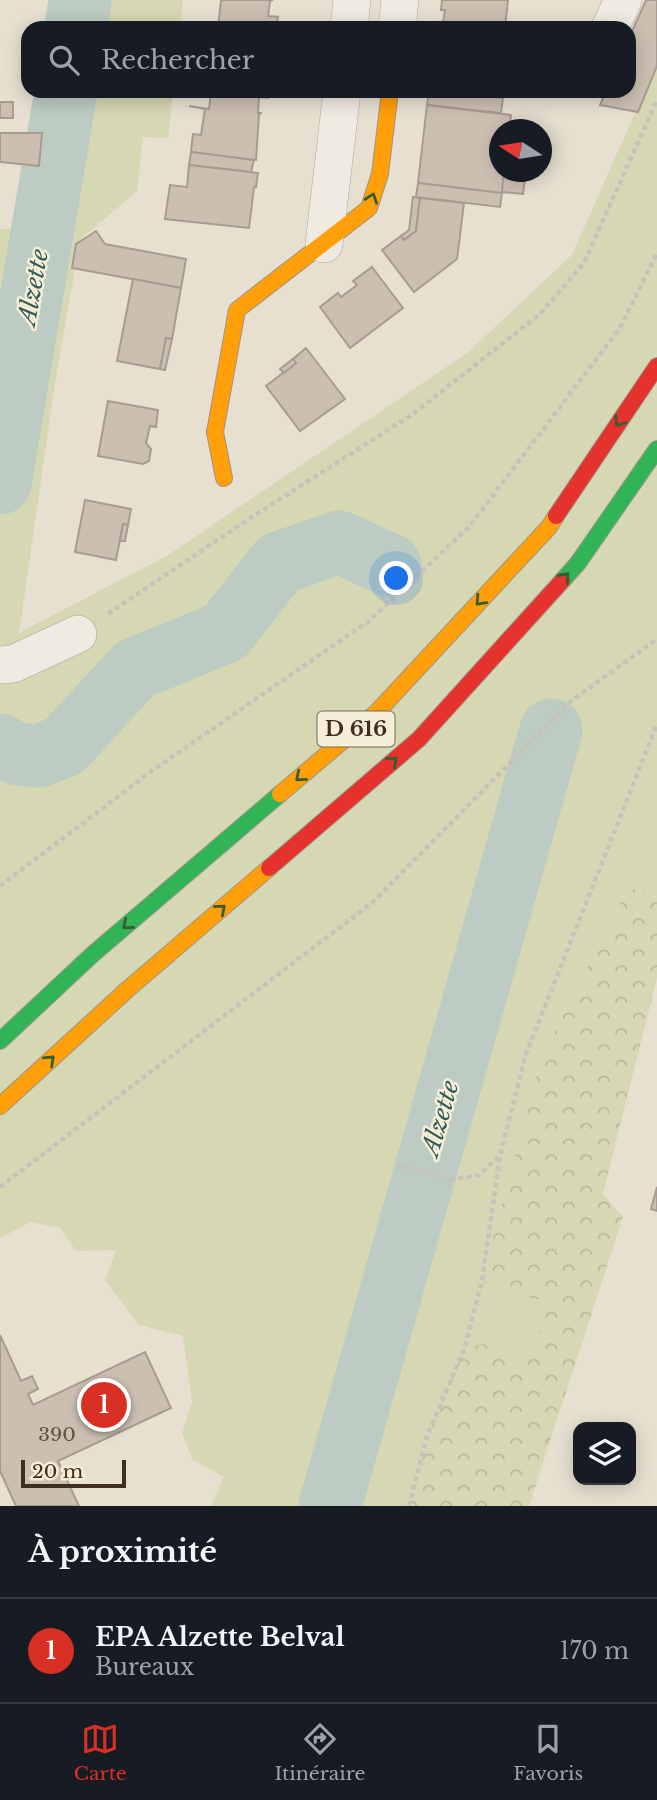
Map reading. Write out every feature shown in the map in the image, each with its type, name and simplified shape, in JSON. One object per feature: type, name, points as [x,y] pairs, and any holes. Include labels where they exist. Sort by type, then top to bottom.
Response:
[{"type":"main road","points":[[224,478],[215,432],[237,310],[369,208],[380,174],[389,98]]},
{"type":"main road","name":"D 616","points":[[0,1041],[93,954],[378,711],[549,527],[657,366]]},
{"type":"main road","name":"D 616","points":[[0,1106],[128,989],[419,739],[578,563],[657,449]]},
{"type":"street","points":[[350,21],[352,0]]},
{"type":"street","points":[[398,21],[400,0]]},
{"type":"street","points":[[613,21],[623,0]]},
{"type":"street","points":[[324,244],[341,98]]},
{"type":"street","points":[[7,664],[78,634]]},
{"type":"path","points":[[78,634],[238,526],[413,414],[540,314],[584,262],[657,100]]},
{"type":"path","points":[[0,886],[153,771],[369,621],[469,527],[620,328],[657,253]]},
{"type":"path","points":[[0,1186],[373,902],[571,701],[657,639]]},
{"type":"path","points":[[409,1506],[427,1436],[466,1347],[482,1280],[500,1155],[526,1054],[657,723]]},
{"type":"path","points":[[401,1166],[450,1180],[479,1175],[500,1155]]},
{"type":"green space","points":[[65,0],[183,0],[181,21],[62,21]]},
{"type":"green space","points":[[657,63],[657,895],[628,888],[541,1059],[482,1280],[500,1294],[551,1301],[525,1368],[427,1436],[409,1506],[211,1506],[224,1477],[193,1460],[182,1434],[192,1401],[183,1336],[139,1325],[105,1280],[116,1250],[76,1251],[60,1228],[31,1222],[0,1238],[0,229],[33,229],[44,174],[53,98],[172,98],[168,138],[143,137],[137,191],[80,240],[55,383],[19,633],[168,555],[467,353],[572,255]]},
{"type":"green space","points":[[628,888],[657,895],[657,978],[603,1194],[623,1217],[529,1506],[409,1506],[427,1436],[465,1347],[497,1342],[525,1367],[551,1301],[500,1294],[482,1280],[541,1059]]},
{"type":"building","points":[[221,0],[273,0],[270,1],[268,16],[278,17],[277,21],[219,21]]},
{"type":"building","points":[[442,0],[508,0],[506,21],[443,21],[445,10],[441,10]]},
{"type":"building","points":[[646,0],[657,0],[657,66],[638,112],[600,105],[603,98],[636,98],[636,22]]},
{"type":"building","points":[[210,98],[259,98],[258,113],[262,113],[259,114],[256,160],[191,152],[193,134],[201,135],[205,109],[189,106],[209,109]]},
{"type":"building","points":[[428,98],[503,98],[501,113],[427,105]]},
{"type":"building","points":[[0,102],[13,102],[13,118],[0,118]]},
{"type":"building","points":[[427,105],[511,115],[510,119],[489,119],[489,182],[503,182],[502,193],[418,183]]},
{"type":"building","points":[[0,133],[42,133],[39,166],[0,162]]},
{"type":"building","points":[[191,152],[254,160],[251,172],[189,165]]},
{"type":"building","points":[[189,165],[258,173],[249,228],[165,219],[170,185],[187,187]]},
{"type":"building","points":[[503,182],[525,182],[523,194],[502,192]]},
{"type":"building","points":[[418,183],[502,193],[500,207],[416,197]]},
{"type":"building","points":[[413,197],[420,198],[416,231],[404,240],[401,236],[409,230]]},
{"type":"building","points":[[420,198],[464,203],[457,259],[414,292],[382,250],[401,236],[404,240],[416,231]]},
{"type":"building","points":[[96,231],[105,244],[186,259],[181,288],[72,268],[76,244]]},
{"type":"building","points":[[372,267],[403,308],[350,348],[320,307],[338,293],[341,297],[357,285],[353,281]]},
{"type":"building","points":[[133,279],[181,288],[172,339],[166,338],[160,369],[117,361]]},
{"type":"building","points":[[166,338],[172,339],[165,370],[160,369]]},
{"type":"building","points":[[306,348],[345,399],[300,431],[266,386],[296,363],[293,359]]},
{"type":"building","points":[[293,359],[296,363],[284,373],[280,369]]},
{"type":"building","points":[[108,401],[158,410],[156,427],[150,426],[146,443],[151,449],[149,461],[143,464],[98,456]]},
{"type":"building","points":[[85,500],[131,509],[128,525],[123,524],[116,560],[75,552]]},
{"type":"building","points":[[123,524],[128,525],[125,541],[120,541]]},
{"type":"building","points":[[657,1187],[657,1211],[651,1209]]},
{"type":"building","points":[[0,1335],[21,1381],[32,1376],[38,1389],[28,1394],[33,1405],[145,1352],[171,1408],[58,1461],[79,1506],[16,1506],[0,1471]]},
{"type":"waterway","name":"Alzette","points":[[77,21],[80,0]]},
{"type":"waterway","name":"Alzette","points":[[0,483],[65,98]]},
{"type":"waterway","name":"Alzette","points":[[0,745],[17,754],[39,756],[64,746],[135,669],[225,632],[279,563],[339,542],[390,565]]},
{"type":"waterway","name":"Alzette","points":[[330,1506],[551,730]]},
{"type":"traffic: fast","points":[[562,581],[578,563],[657,449]]},
{"type":"traffic: fast","points":[[0,1041],[93,954],[280,794]]},
{"type":"traffic: slow","points":[[224,478],[215,432],[237,310],[369,208],[380,174],[389,98]]},
{"type":"traffic: slow","points":[[280,794],[378,711],[549,527],[556,516]]},
{"type":"traffic: slow","points":[[0,1106],[128,989],[269,868]]},
{"type":"traffic: jam","points":[[556,516],[657,366]]},
{"type":"traffic: jam","points":[[269,868],[419,739],[562,581]]},
{"type":"place","name":"EPA Alzette Belval","points":[[104,1405]]}]
